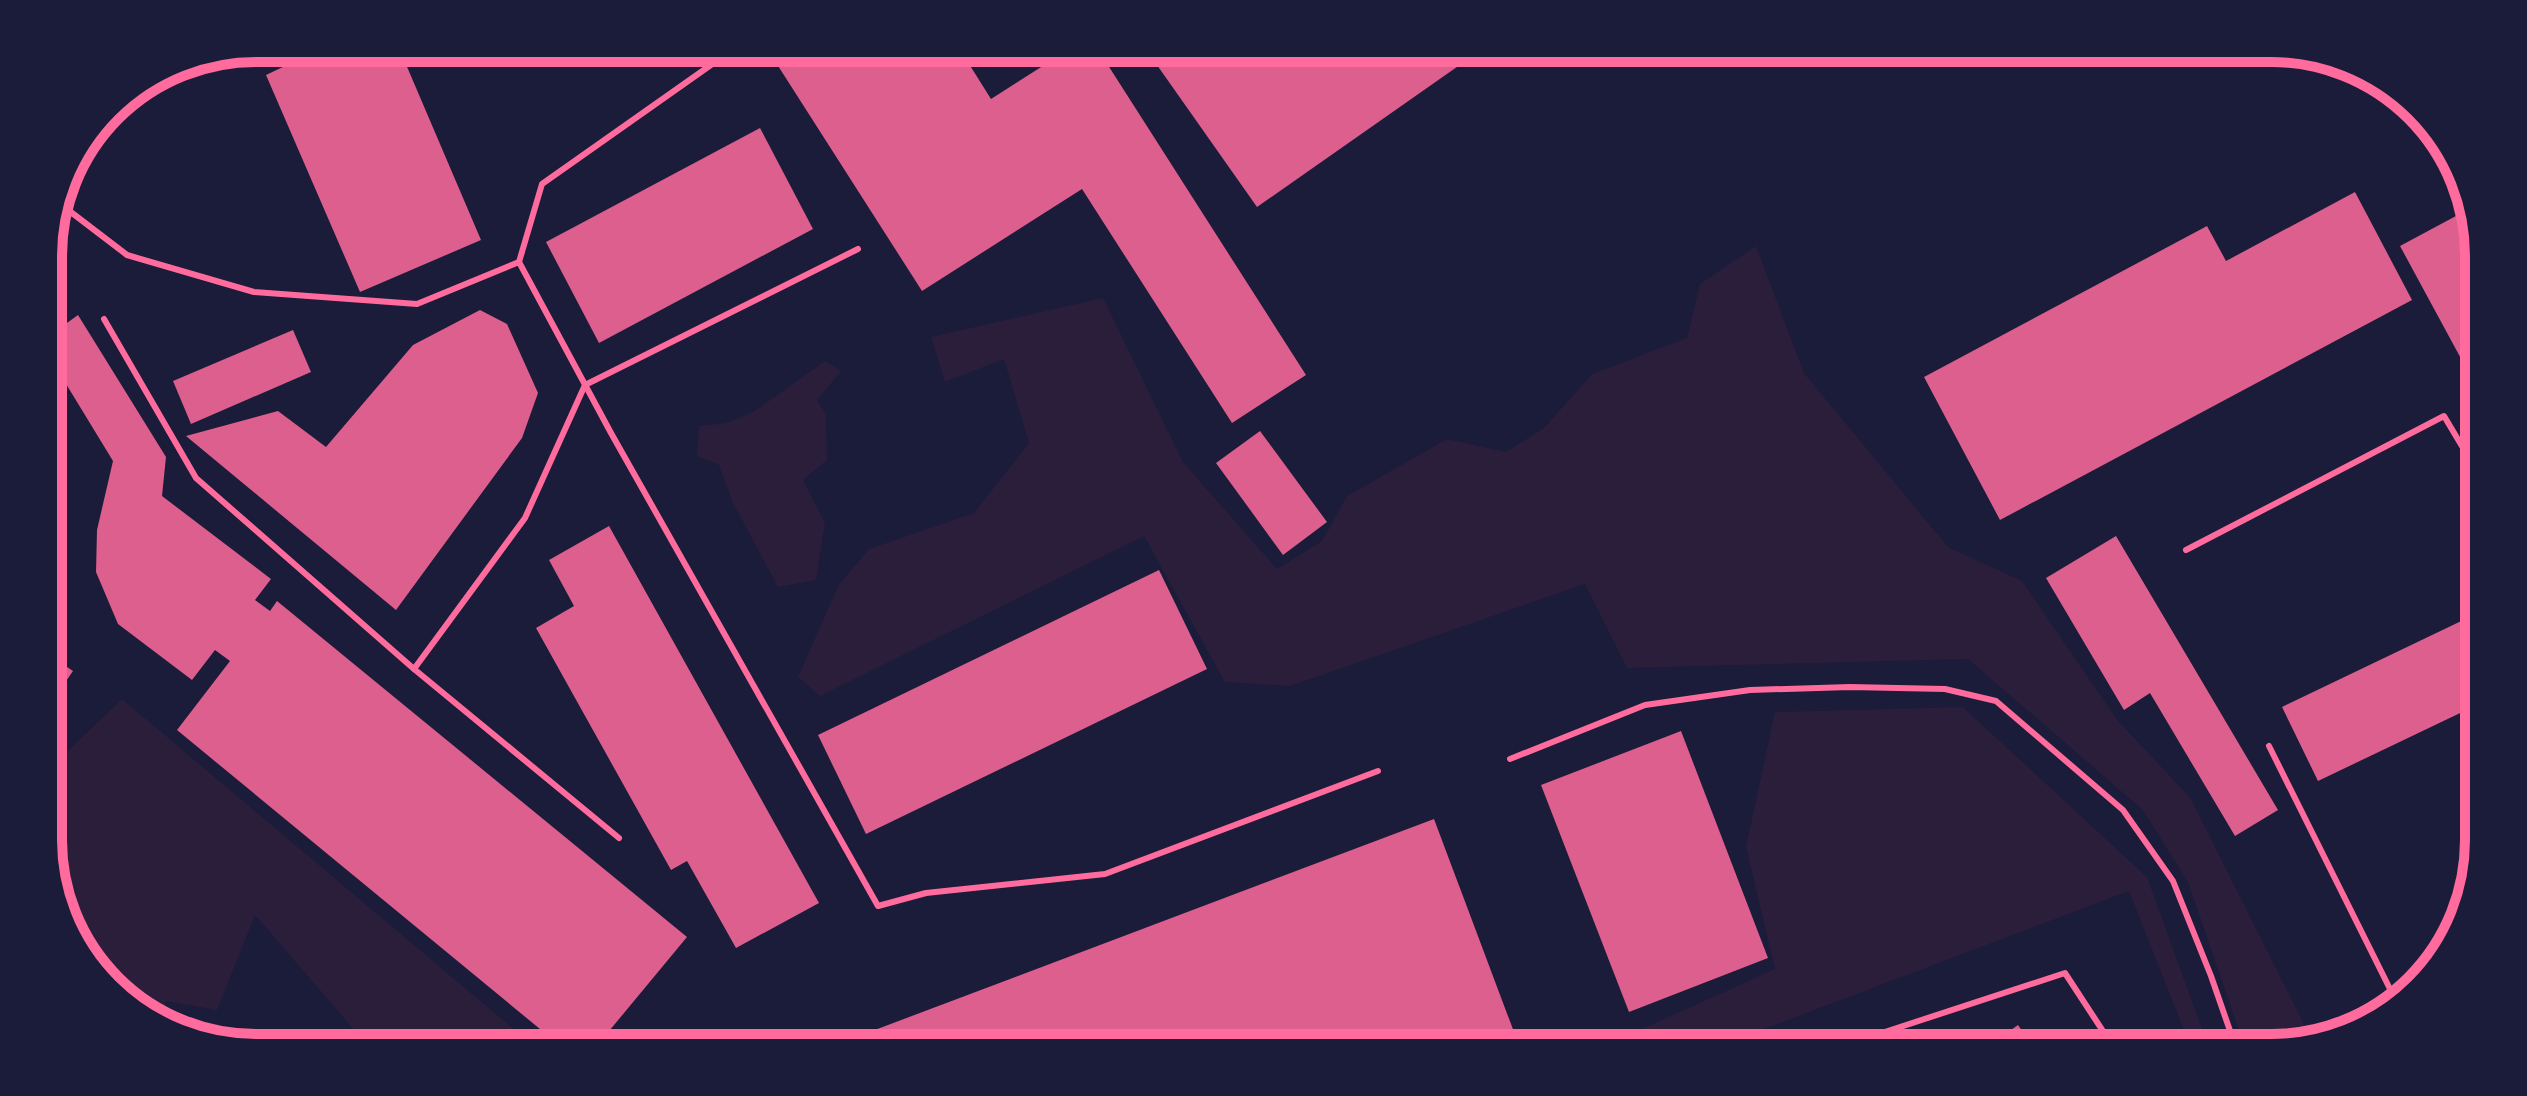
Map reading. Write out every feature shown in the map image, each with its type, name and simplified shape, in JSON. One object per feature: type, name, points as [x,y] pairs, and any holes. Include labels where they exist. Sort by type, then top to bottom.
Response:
[{"type":"lane","points":[[715,62],[542,184],[519,262],[878,906],[926,893],[1105,874],[1378,771]]},
{"type":"lane","points":[[68,210],[127,255],[254,292],[417,304],[519,262]]},
{"type":"lane","points":[[414,669],[525,518],[585,385],[858,249]]},
{"type":"lane","points":[[104,319],[196,478],[414,669],[619,838]]},
{"type":"lane","points":[[2186,550],[2444,416],[2465,451]]},
{"type":"lane","points":[[1510,759],[1645,705],[1750,690],[1850,687],[1945,689],[1996,701],[2123,810],[2173,881],[2231,1034]]},
{"type":"lane","points":[[2269,746],[2391,992]]},
{"type":"lane","points":[[1879,1034],[2065,973],[2105,1034]]},
{"type":"shaded area","points":[[1756,246],[1804,373],[1948,547],[2022,581],[2118,721],[2190,797],[2307,1030],[2240,1034],[2188,882],[2143,810],[1968,659],[1627,668],[1585,584],[1290,686],[1225,682],[1144,536],[820,696],[798,677],[838,586],[869,549],[974,513],[1029,443],[1004,359],[945,382],[931,337],[1103,298],[1183,462],[1277,569],[1322,541],[1347,496],[1447,439],[1506,452],[1544,428],[1592,374],[1687,338],[1700,284]]},
{"type":"shaded area","points":[[825,361],[841,371],[817,400],[826,415],[827,460],[803,480],[825,523],[816,580],[778,587],[732,501],[719,465],[697,456],[699,426],[727,423],[753,412]]},
{"type":"shaded area","points":[[122,699],[516,1031],[508,1034],[358,1034],[255,915],[217,1010],[166,1001],[164,1010],[159,1008],[138,994],[102,958],[77,914],[64,865],[62,756]]},
{"type":"shaded area","points":[[1963,707],[2147,877],[2204,1034],[2185,1034],[2129,891],[1751,1034],[1631,1034],[1775,969],[1746,847],[1775,712]]},
{"type":"building","points":[[293,62],[405,62],[481,240],[360,292],[266,75]]},
{"type":"building","points":[[776,62],[968,62],[991,99],[1049,62],[1106,62],[1306,375],[1232,423],[1082,189],[922,291]]},
{"type":"building","points":[[1155,62],[1464,62],[1257,207]]},
{"type":"building","points":[[760,128],[813,229],[599,343],[546,242]]},
{"type":"building","points":[[2355,192],[2412,300],[2000,520],[1924,377],[2207,226],[2226,261]]},
{"type":"building","points":[[2460,214],[2465,256],[2465,366],[2400,246]]},
{"type":"building","points":[[480,310],[507,324],[538,393],[522,438],[396,610],[186,436],[278,411],[326,447],[413,345]]},
{"type":"building","points":[[78,315],[166,457],[162,496],[271,579],[255,600],[270,611],[277,601],[687,937],[607,1034],[546,1034],[177,730],[230,661],[215,650],[192,680],[118,624],[96,572],[97,530],[113,461],[62,377],[62,327]]},
{"type":"building","points":[[293,330],[311,372],[191,424],[173,381]]},
{"type":"building","points":[[1260,431],[1327,522],[1283,555],[1216,463]]},
{"type":"building","points":[[609,526],[819,903],[736,948],[687,861],[671,870],[536,628],[574,606],[549,560]]},
{"type":"building","points":[[2116,536],[2278,810],[2235,836],[2150,693],[2124,710],[2046,578]]},
{"type":"building","points":[[1159,570],[1207,669],[866,834],[818,735]]},
{"type":"building","points":[[2465,619],[2465,711],[2318,781],[2282,707]]},
{"type":"building","points":[[62,664],[73,671],[62,687]]},
{"type":"building","points":[[1681,731],[1768,958],[1629,1012],[1541,785]]},
{"type":"building","points":[[1434,819],[1515,1034],[864,1034]]},
{"type":"building","points":[[2018,1025],[2024,1034],[2005,1034]]}]
